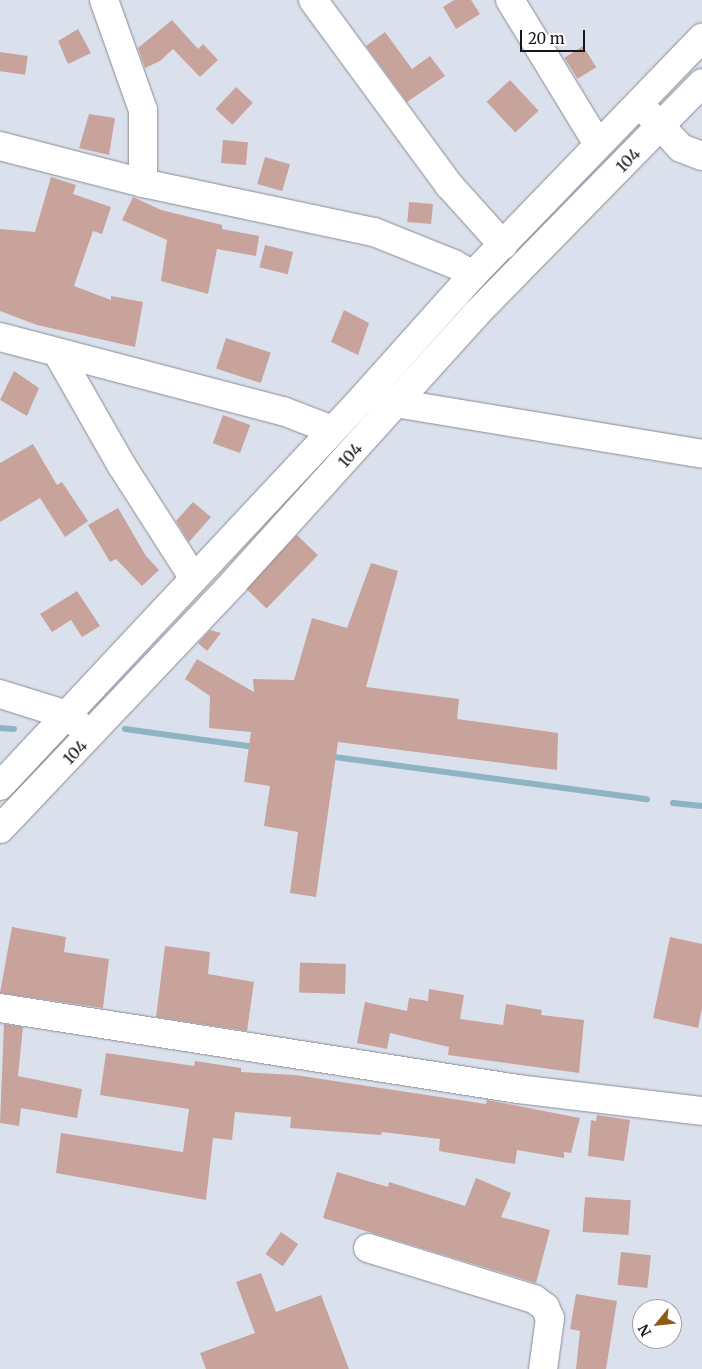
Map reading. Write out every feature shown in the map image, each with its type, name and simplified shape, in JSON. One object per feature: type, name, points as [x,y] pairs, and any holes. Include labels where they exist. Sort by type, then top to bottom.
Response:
[{"type":"street","points":[[104,0],[142,110],[143,183]]},
{"type":"street","points":[[313,0],[449,185],[503,245]]},
{"type":"street","points":[[510,0],[598,144]]},
{"type":"street","points":[[0,786],[362,399],[473,275],[702,38]]},
{"type":"street","name":"104","points":[[0,828],[91,735],[398,402],[476,314],[702,83]]},
{"type":"street","points":[[640,104],[681,148],[702,156]]},
{"type":"street","points":[[0,146],[143,183],[374,232],[454,264],[473,275]]},
{"type":"street","points":[[0,336],[58,354],[283,411],[332,430]]},
{"type":"street","points":[[58,354],[122,466],[193,578]]},
{"type":"street","points":[[362,399],[398,402],[702,454]]},
{"type":"street","points":[[0,694],[67,715],[91,735]]},
{"type":"street","points":[[0,1008],[508,1088],[702,1111]]},
{"type":"street","points":[[368,1248],[534,1299],[545,1307],[550,1318],[543,1369]]},
{"type":"building","points":[[454,0],[471,0],[480,14],[456,29],[443,7]]},
{"type":"building","points":[[172,20],[198,49],[203,44],[218,60],[200,77],[173,49],[160,61],[145,68],[138,48]]},
{"type":"building","points":[[78,29],[91,53],[68,64],[58,41]]},
{"type":"building","points":[[385,32],[412,69],[430,56],[445,76],[407,102],[366,46]]},
{"type":"building","points":[[583,46],[596,67],[578,79],[564,58]]},
{"type":"building","points":[[0,52],[28,56],[25,75],[0,71]]},
{"type":"building","points":[[510,80],[539,111],[515,133],[487,102]]},
{"type":"building","points":[[236,87],[253,103],[232,125],[216,109]]},
{"type":"building","points":[[89,114],[115,118],[109,155],[79,148]]},
{"type":"building","points":[[223,140],[248,142],[246,165],[221,163]]},
{"type":"building","points":[[265,157],[290,164],[282,191],[257,184]]},
{"type":"building","points":[[51,177],[76,185],[73,194],[111,207],[102,234],[93,231],[74,286],[111,300],[111,296],[143,302],[135,347],[37,325],[0,311],[0,229],[35,232]]},
{"type":"building","points":[[133,197],[161,210],[222,225],[222,229],[259,236],[256,256],[217,249],[208,294],[161,281],[167,240],[122,220]]},
{"type":"building","points":[[409,202],[433,204],[431,224],[407,222]]},
{"type":"building","points":[[265,245],[293,252],[288,274],[259,267]]},
{"type":"building","points":[[344,310],[369,323],[358,355],[331,342]]},
{"type":"building","points":[[226,338],[271,353],[261,383],[216,368]]},
{"type":"building","points":[[14,371],[39,388],[27,416],[0,400]]},
{"type":"building","points":[[223,415],[250,425],[240,453],[213,443]]},
{"type":"building","points":[[33,444],[57,485],[62,482],[88,521],[65,537],[40,498],[0,522],[0,463]]},
{"type":"building","points":[[193,502],[211,517],[189,542],[176,521]]},
{"type":"building","points":[[118,508],[146,556],[159,570],[142,586],[116,559],[110,562],[88,525]]},
{"type":"building","points":[[297,535],[318,555],[266,608],[246,588]]},
{"type":"building","points":[[371,563],[398,571],[366,687],[459,699],[457,719],[558,733],[557,770],[338,742],[316,897],[290,893],[298,832],[264,826],[270,786],[244,782],[251,732],[209,728],[210,696],[185,679],[197,659],[254,692],[253,679],[294,680],[312,618],[347,628]]},
{"type":"building","points":[[77,591],[100,626],[82,637],[71,620],[52,632],[40,614]]},
{"type":"building","points":[[210,630],[221,633],[207,651],[198,643]]},
{"type":"building","points":[[12,927],[66,937],[64,952],[109,959],[103,1008],[0,993]]},
{"type":"building","points":[[670,937],[702,944],[702,1008],[698,1028],[653,1018]]},
{"type":"building","points":[[165,946],[210,952],[208,974],[254,982],[247,1031],[156,1017]]},
{"type":"building","points":[[300,962],[346,964],[345,994],[299,992]]},
{"type":"building","points":[[429,989],[464,995],[460,1019],[503,1025],[506,1004],[542,1010],[541,1015],[584,1020],[579,1073],[448,1055],[449,1047],[390,1033],[387,1049],[357,1043],[365,1002],[407,1011],[409,998],[428,1001]]},
{"type":"building","points":[[4,1024],[23,1027],[18,1076],[82,1089],[77,1118],[21,1108],[19,1126],[0,1123]]},
{"type":"building","points":[[106,1053],[194,1066],[195,1061],[241,1068],[241,1072],[295,1075],[486,1104],[487,1100],[580,1118],[571,1153],[564,1152],[564,1158],[517,1150],[515,1164],[439,1151],[440,1139],[382,1132],[381,1135],[290,1128],[291,1117],[235,1112],[232,1140],[213,1138],[206,1200],[56,1173],[61,1133],[183,1152],[189,1109],[100,1095]]},
{"type":"building","points":[[597,1115],[630,1120],[624,1161],[588,1156],[591,1120],[596,1121]]},
{"type":"building","points":[[337,1172],[388,1187],[389,1182],[465,1206],[476,1178],[511,1193],[501,1217],[550,1230],[536,1283],[323,1218]]},
{"type":"building","points":[[585,1197],[631,1200],[628,1235],[583,1232]]},
{"type":"building","points":[[281,1232],[298,1244],[283,1266],[266,1254]]},
{"type":"building","points":[[621,1252],[651,1255],[647,1288],[618,1285]]},
{"type":"building","points":[[261,1273],[276,1312],[321,1295],[349,1369],[206,1369],[200,1353],[255,1333],[236,1282]]},
{"type":"building","points":[[576,1294],[617,1301],[606,1369],[576,1369],[580,1331],[570,1329]]},
{"type":"waterway","points":[[0,728],[14,729]]},
{"type":"waterway","points":[[125,729],[255,747]]},
{"type":"waterway","points":[[327,756],[647,799]]},
{"type":"waterway","points":[[673,803],[702,806]]}]
